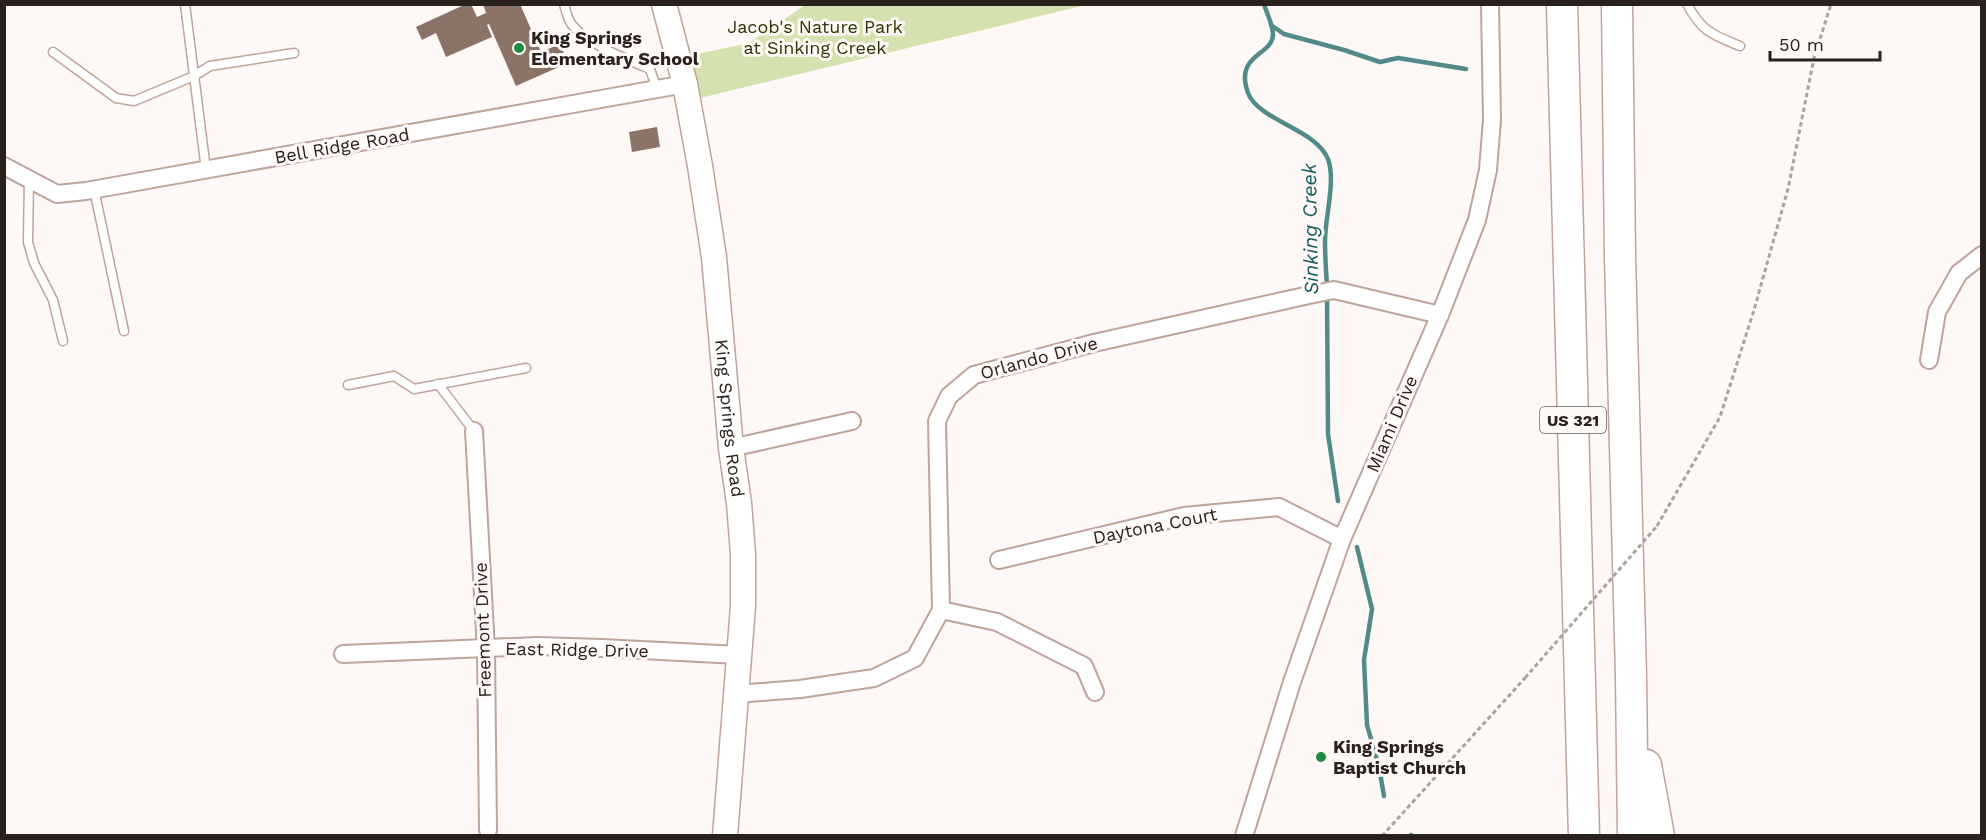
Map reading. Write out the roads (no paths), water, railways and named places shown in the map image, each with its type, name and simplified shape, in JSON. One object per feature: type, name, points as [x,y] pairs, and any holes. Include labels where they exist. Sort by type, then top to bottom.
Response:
[{"type":"highway","name":"US 321","points":[[1562,4],[1584,836]]},
{"type":"highway","name":"US 321","points":[[1617,4],[1620,256],[1633,836]]},
{"type":"highway","points":[[1630,676],[1659,836]]},
{"type":"highway","points":[[1569,836],[1580,687]]},
{"type":"street","name":"King Springs Road","points":[[664,4],[685,84],[714,257],[743,554],[743,606],[725,836]]},
{"type":"street","name":"Miami Drive","points":[[1244,836],[1292,681],[1342,539],[1440,315],[1477,220],[1488,170],[1492,120],[1490,4]]},
{"type":"street","name":"Bell Ridge Road","points":[[4,166],[57,194],[206,170],[685,84]]},
{"type":"street","points":[[1929,360],[1937,312],[1959,273],[1982,255]]},
{"type":"street","name":"Orlando Drive","points":[[736,694],[800,689],[874,678],[915,658],[940,610],[938,421],[949,396],[974,375],[1027,360],[1334,290],[1440,315]]},
{"type":"street","points":[[731,448],[852,421]]},
{"type":"street","name":"Freemont Drive","points":[[474,431],[486,650],[487,832]]},
{"type":"street","name":"Daytona Court","points":[[999,560],[1184,516],[1279,507],[1342,539]]},
{"type":"street","points":[[940,610],[997,622],[1084,666],[1095,692]]},
{"type":"street","name":"East Ridge Drive","points":[[343,654],[486,650],[537,646],[739,655]]},
{"type":"lane","points":[[185,4],[206,170]]},
{"type":"lane","points":[[564,4],[572,25],[587,38],[627,60],[650,69],[657,90]]},
{"type":"lane","points":[[1687,4],[1699,24],[1709,32],[1740,46]]},
{"type":"lane","points":[[53,52],[116,98],[134,101],[194,76],[210,66],[294,53]]},
{"type":"lane","points":[[29,179],[28,242],[34,262],[53,300],[63,341]]},
{"type":"lane","points":[[94,189],[124,331]]},
{"type":"lane","points":[[348,385],[394,376],[414,389],[526,368]]},
{"type":"lane","points":[[438,384],[474,431]]},
{"type":"waterway","name":"Sinking Creek","points":[[1264,4],[1273,35],[1267,47],[1249,63],[1245,80],[1248,93],[1254,103],[1263,111],[1312,140],[1322,149],[1328,159],[1331,188],[1325,231],[1327,286]]},
{"type":"waterway","points":[[1271,25],[1284,34],[1380,62],[1398,58],[1466,69]]},
{"type":"waterway","name":"Sinking Creek","points":[[1327,295],[1328,434],[1338,501]]},
{"type":"waterway","name":"Sinking Creek","points":[[1357,547],[1372,609],[1364,660],[1367,725],[1379,767],[1384,796]]},
{"type":"place","name":"King Springs Elementary School","points":[[519,48]]},
{"type":"place","name":"King Springs Baptist Church","points":[[1321,757]]},
{"type":"park label","name":"Jacob's Nature Park at Sinking Creek","points":[[815,37]]}]
